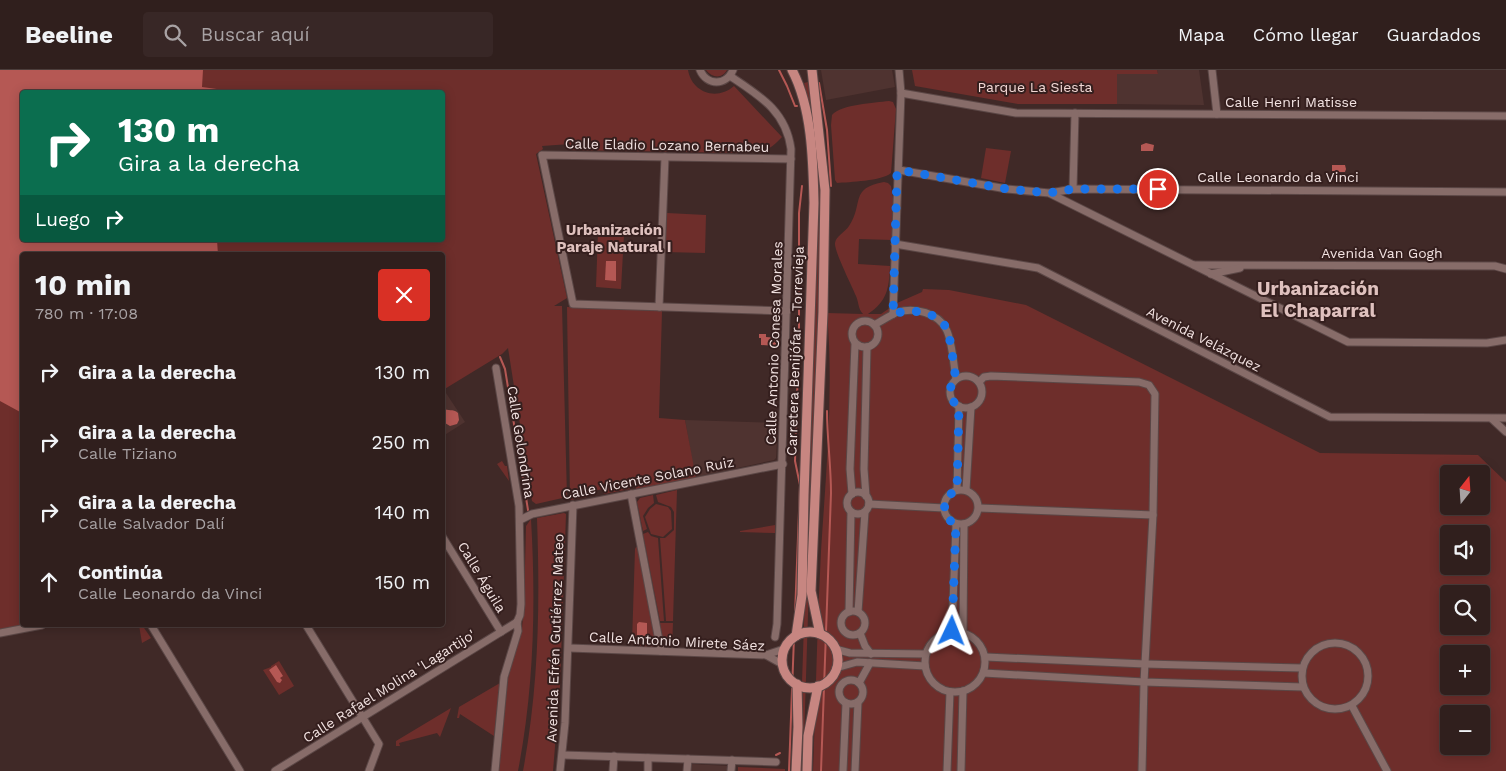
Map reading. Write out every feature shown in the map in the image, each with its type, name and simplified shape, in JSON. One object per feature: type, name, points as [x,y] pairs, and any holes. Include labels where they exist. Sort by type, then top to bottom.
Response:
[{"type":"main road","name":"Carretera Benijófar - Torrevieja","points":[[792,70],[801,90],[806,114],[813,164],[814,203],[802,595],[796,636]]},
{"type":"main road","name":"Carretera Benijófar - Torrevieja","points":[[812,70],[825,190],[823,312],[811,591],[820,634]]},
{"type":"main road","points":[[811,632],[820,634],[828,638],[837,654],[836,668],[829,680],[818,686],[804,687],[788,678],[782,664],[784,649],[796,636],[811,632]]},
{"type":"main road","points":[[796,771],[797,684]]},
{"type":"main road","points":[[807,771],[808,736],[818,686]]},
{"type":"street","points":[[700,70],[705,77],[713,82],[723,81],[732,72]]},
{"type":"street","points":[[893,314],[901,93],[899,70]]},
{"type":"street","points":[[1212,70],[1217,114]]},
{"type":"street","name":"Calle Antonio Conesa Morales","points":[[732,72],[778,113],[788,132],[792,159],[783,464],[775,637]]},
{"type":"street","name":"Calle Henri Matisse","points":[[901,93],[1016,113],[1506,116]]},
{"type":"street","points":[[1073,189],[1075,113]]},
{"type":"street","name":"Calle Eladio Lozano Bernabeu","points":[[659,307],[573,304],[542,155],[792,159]]},
{"type":"street","points":[[665,157],[659,307],[787,311]]},
{"type":"street","points":[[899,170],[1007,189],[1049,193],[1348,342],[1487,343],[1506,340]]},
{"type":"street","name":"Calle Leonardo da Vinci","points":[[1049,193],[1073,189],[1506,192]]},
{"type":"street","name":"Avenida Velázquez","points":[[895,244],[1038,268],[1330,417],[1506,418]]},
{"type":"street","name":"Avenida Van Gogh","points":[[1193,265],[1486,266],[1506,268]]},
{"type":"street","points":[[1211,274],[1223,265]]},
{"type":"street","name":"Avenida Van Gogh","points":[[1211,274],[1257,265]]},
{"type":"street","points":[[874,325],[893,314],[905,311],[917,311],[934,317],[947,331],[956,379]]},
{"type":"street","points":[[852,494],[850,468],[855,344],[851,336],[853,328],[858,322],[866,321],[874,325],[877,331],[877,338],[874,344],[861,347],[855,344]]},
{"type":"street","points":[[867,347],[864,469],[866,496],[870,504]]},
{"type":"street","name":"Calle Golondrina","points":[[495,771],[504,677],[518,631],[517,622],[522,604],[519,506],[496,368]]},
{"type":"street","points":[[962,376],[971,376],[978,382],[982,390],[980,399],[974,406],[965,408],[956,405],[951,398],[950,389],[956,379],[962,376]]},
{"type":"street","points":[[978,382],[991,376],[1138,382],[1149,385],[1153,390],[1156,401],[1153,515],[1144,682],[1142,771]]},
{"type":"street","points":[[957,490],[959,406]]},
{"type":"street","points":[[966,490],[971,407]]},
{"type":"street","points":[[1492,419],[1506,432]]},
{"type":"street","name":"Calle Vicente Solano Ruiz","points":[[520,520],[532,514],[783,464]]},
{"type":"street","points":[[957,490],[966,490],[974,496],[979,508],[976,517],[967,524],[960,524],[949,520],[944,508],[946,497],[957,490]]},
{"type":"street","points":[[865,512],[855,515],[847,505],[848,498],[852,494],[862,493],[866,496]]},
{"type":"street","points":[[631,494],[661,651]]},
{"type":"street","points":[[870,504],[944,508]]},
{"type":"street","points":[[858,612],[865,512],[870,504]]},
{"type":"street","name":"Avenida Efrén Gutiérrez Mateo","points":[[560,771],[563,754],[569,648],[573,506]]},
{"type":"street","points":[[979,508],[1153,515]]},
{"type":"street","points":[[849,612],[851,512]]},
{"type":"street","points":[[952,631],[960,524]]},
{"type":"street","points":[[960,524],[963,631]]},
{"type":"street","name":"Calle Águila","points":[[445,541],[501,632]]},
{"type":"street","points":[[849,612],[858,612],[865,620],[864,629],[860,633],[850,635],[841,627],[843,616],[849,612]]},
{"type":"street","name":"Calle Rafael Molina 'Lagartijo'","points":[[275,771],[517,622]]},
{"type":"street","points":[[0,633],[32,627]]},
{"type":"street","points":[[152,627],[240,771]]},
{"type":"street","points":[[307,627],[379,744],[369,771]]},
{"type":"street","points":[[952,631],[963,631],[980,643],[986,657],[984,673],[976,685],[963,691],[950,692],[938,687],[929,678],[925,666],[925,654],[931,642],[942,634],[952,631]]},
{"type":"street","points":[[860,633],[870,654]]},
{"type":"street","points":[[1328,643],[1347,644],[1362,656],[1369,674],[1365,692],[1352,706],[1338,710],[1323,708],[1311,700],[1303,687],[1302,668],[1311,652],[1328,643]]},
{"type":"street","name":"Calle Antonio Mirete Sáez","points":[[569,648],[766,655],[782,664]]},
{"type":"street","points":[[766,655],[784,649]]},
{"type":"street","points":[[835,650],[870,654],[925,654]]},
{"type":"street","points":[[986,657],[1302,668]]},
{"type":"street","points":[[836,668],[857,662],[925,666]]},
{"type":"street","points":[[859,682],[870,663]]},
{"type":"street","points":[[984,673],[1144,682],[1303,687]]},
{"type":"street","points":[[848,680],[859,682],[863,689],[861,700],[858,702],[846,703],[840,697],[839,689],[848,680]]},
{"type":"street","points":[[961,771],[963,691]]},
{"type":"street","points":[[947,771],[950,692]]},
{"type":"street","points":[[855,771],[858,702]]},
{"type":"street","points":[[843,771],[846,703]]},
{"type":"street","points":[[1352,706],[1387,771]]},
{"type":"street","points":[[563,754],[776,762]]},
{"type":"street","points":[[613,771],[614,756]]},
{"type":"street","points":[[648,758],[648,771]]},
{"type":"street","points":[[687,771],[688,759]]},
{"type":"street","points":[[731,771],[732,760]]},
{"type":"shaded area","points":[[0,70],[203,70],[202,87],[224,90],[20,90],[20,242],[217,242],[218,252],[20,252],[20,412],[0,401]]},
{"type":"shaded area","points":[[821,70],[892,70],[895,87],[826,100]]},
{"type":"shaded area","points":[[1157,70],[1199,70],[1204,105],[1117,104],[1117,74],[1158,74]]},
{"type":"shaded area","points":[[1146,143],[1154,145],[1153,151],[1141,151],[1141,145]]},
{"type":"shaded area","points":[[1332,165],[1345,165],[1345,172],[1332,172]]},
{"type":"shaded area","points":[[606,261],[616,261],[616,281],[605,280]]},
{"type":"shaded area","points":[[759,334],[778,338],[777,346],[761,345]]},
{"type":"shaded area","points":[[445,394],[465,422],[445,435]]},
{"type":"shaded area","points":[[445,409],[458,413],[459,420],[457,424],[450,426],[445,423]]},
{"type":"shaded area","points":[[685,420],[778,423],[776,458],[695,477]]},
{"type":"shaded area","points":[[639,622],[647,623],[647,642],[637,642],[637,624]]},
{"type":"shaded area","points":[[276,665],[283,676],[280,678],[282,680],[280,683],[277,682],[269,670]]},
{"type":"shaded area","points":[[691,764],[728,766],[728,771],[691,771]]},
{"type":"green space","points":[[0,70],[688,70],[694,84],[706,92],[720,93],[734,86],[782,137],[768,149],[744,153],[570,150],[570,144],[542,146],[543,149],[536,154],[567,298],[554,306],[562,306],[567,497],[536,504],[532,501],[508,348],[502,354],[445,389],[445,252],[20,252],[20,626],[0,630]]},
{"type":"green space","points":[[706,70],[727,70],[722,75],[717,76],[711,75]]},
{"type":"green space","name":"Parque La Siesta","points":[[912,70],[1157,70],[1158,74],[1117,74],[1117,104],[1018,104],[915,86]]},
{"type":"green space","points":[[808,82],[816,130],[821,209],[803,771],[799,771],[818,211],[813,130],[804,83]]},
{"type":"green space","points":[[893,102],[896,109],[891,173],[880,178],[837,183],[835,180],[832,115],[850,106]]},
{"type":"green space","points":[[986,148],[1011,151],[1005,183],[981,178]]},
{"type":"green space","points":[[884,182],[888,183],[891,186],[893,198],[892,240],[859,239],[858,264],[890,266],[886,294],[868,314],[881,314],[897,303],[922,292],[923,289],[949,290],[1026,305],[1320,453],[1478,455],[1488,465],[1440,465],[1440,515],[1490,515],[1490,467],[1506,482],[1506,771],[813,771],[830,372],[827,313],[863,314],[840,261],[835,243],[837,238],[849,226],[856,211],[859,198],[866,188]]},
{"type":"green space","points":[[667,213],[706,215],[705,253],[665,252]]},
{"type":"green space","points":[[598,233],[624,234],[621,289],[596,287]]},
{"type":"green space","points":[[567,307],[662,311],[659,418],[685,420],[696,478],[636,489],[635,484],[630,485],[630,489],[604,494],[603,489],[587,492],[587,497],[570,500]]},
{"type":"green space","points":[[502,461],[507,466],[509,481],[497,464]]},
{"type":"green space","points":[[677,490],[673,621],[666,621],[660,538],[665,538],[674,530],[674,512],[671,507],[658,502],[656,495]]},
{"type":"green space","points":[[653,495],[654,503],[643,516],[647,529],[643,531],[637,502],[640,498]]},
{"type":"green space","points":[[656,504],[668,507],[671,511],[672,529],[663,537],[651,534],[645,517]]},
{"type":"green space","points":[[566,514],[560,685],[553,771],[523,771],[532,708],[537,645],[537,518]]},
{"type":"green space","points":[[531,519],[533,614],[527,709],[518,771],[499,771],[508,678],[522,628],[526,526]]},
{"type":"green space","points":[[775,525],[775,533],[740,532],[740,531]]},
{"type":"green space","points":[[648,532],[651,536],[658,538],[664,621],[660,621],[643,534]]},
{"type":"green space","points":[[636,547],[638,548],[657,646],[655,648],[635,648],[636,643],[632,643]]},
{"type":"green space","points":[[660,623],[673,623],[672,647],[668,646],[664,641]]},
{"type":"green space","points":[[139,627],[143,627],[151,638],[142,643]]},
{"type":"green space","points":[[279,661],[294,686],[279,695],[263,670]]},
{"type":"green space","points":[[500,683],[494,736],[460,714],[459,718],[457,718],[459,707]]},
{"type":"green space","points":[[451,708],[440,737],[437,733],[399,743],[400,746],[396,746],[396,741]]},
{"type":"green space","points":[[738,767],[785,769],[785,771],[738,771]]},
{"type":"waterway","points":[[779,70],[795,106],[797,106]]},
{"type":"waterway","points":[[819,83],[827,130],[831,186]]},
{"type":"waterway","points":[[795,615],[800,485],[795,461],[799,335],[799,213],[802,186]]},
{"type":"waterway","points":[[500,357],[505,369],[528,510]]},
{"type":"waterway","points":[[821,771],[831,493],[827,411]]},
{"type":"waterway","points":[[789,771],[794,637]]},
{"type":"waterway","points":[[776,755],[780,753]]},
{"type":"district","name":"Urbanización Paraje Natural I","points":[[614,238]]},
{"type":"district","name":"Urbanización El Chaparral","points":[[1318,299]]},
{"type":"route","points":[[952,631],[956,524],[949,520],[944,508],[946,497],[957,490],[959,406],[951,398],[950,389],[956,379],[947,331],[944,326],[934,317],[923,312],[911,310],[893,314],[897,173],[899,170],[1007,189],[1049,193],[1073,189],[1158,189]]}]
